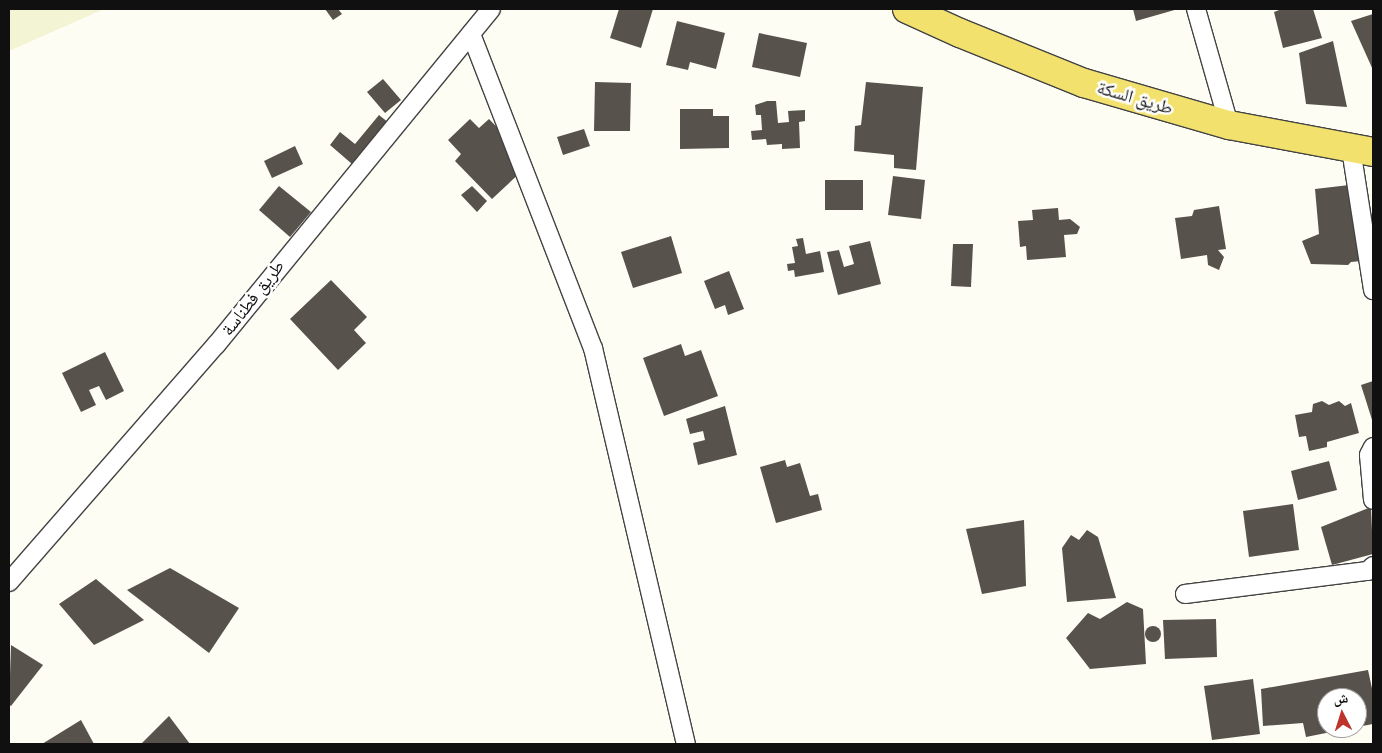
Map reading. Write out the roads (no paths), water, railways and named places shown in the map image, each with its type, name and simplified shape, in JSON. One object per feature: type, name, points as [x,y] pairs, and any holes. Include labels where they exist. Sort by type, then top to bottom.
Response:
[{"type":"main road","name":"طريق السكة","points":[[908,9],[960,34],[1084,83],[1229,125],[1362,151]]},
{"type":"street","name":"طريق فطناسة","points":[[9,582],[216,345],[277,266],[491,9]]},
{"type":"street","points":[[1196,9],[1229,125]]},
{"type":"street","points":[[472,34],[593,348],[686,744]]},
{"type":"street","points":[[1362,151],[1373,290]]},
{"type":"street","points":[[1373,447],[1369,455],[1373,500]]},
{"type":"street","points":[[1185,594],[1368,571],[1373,566]]}]
